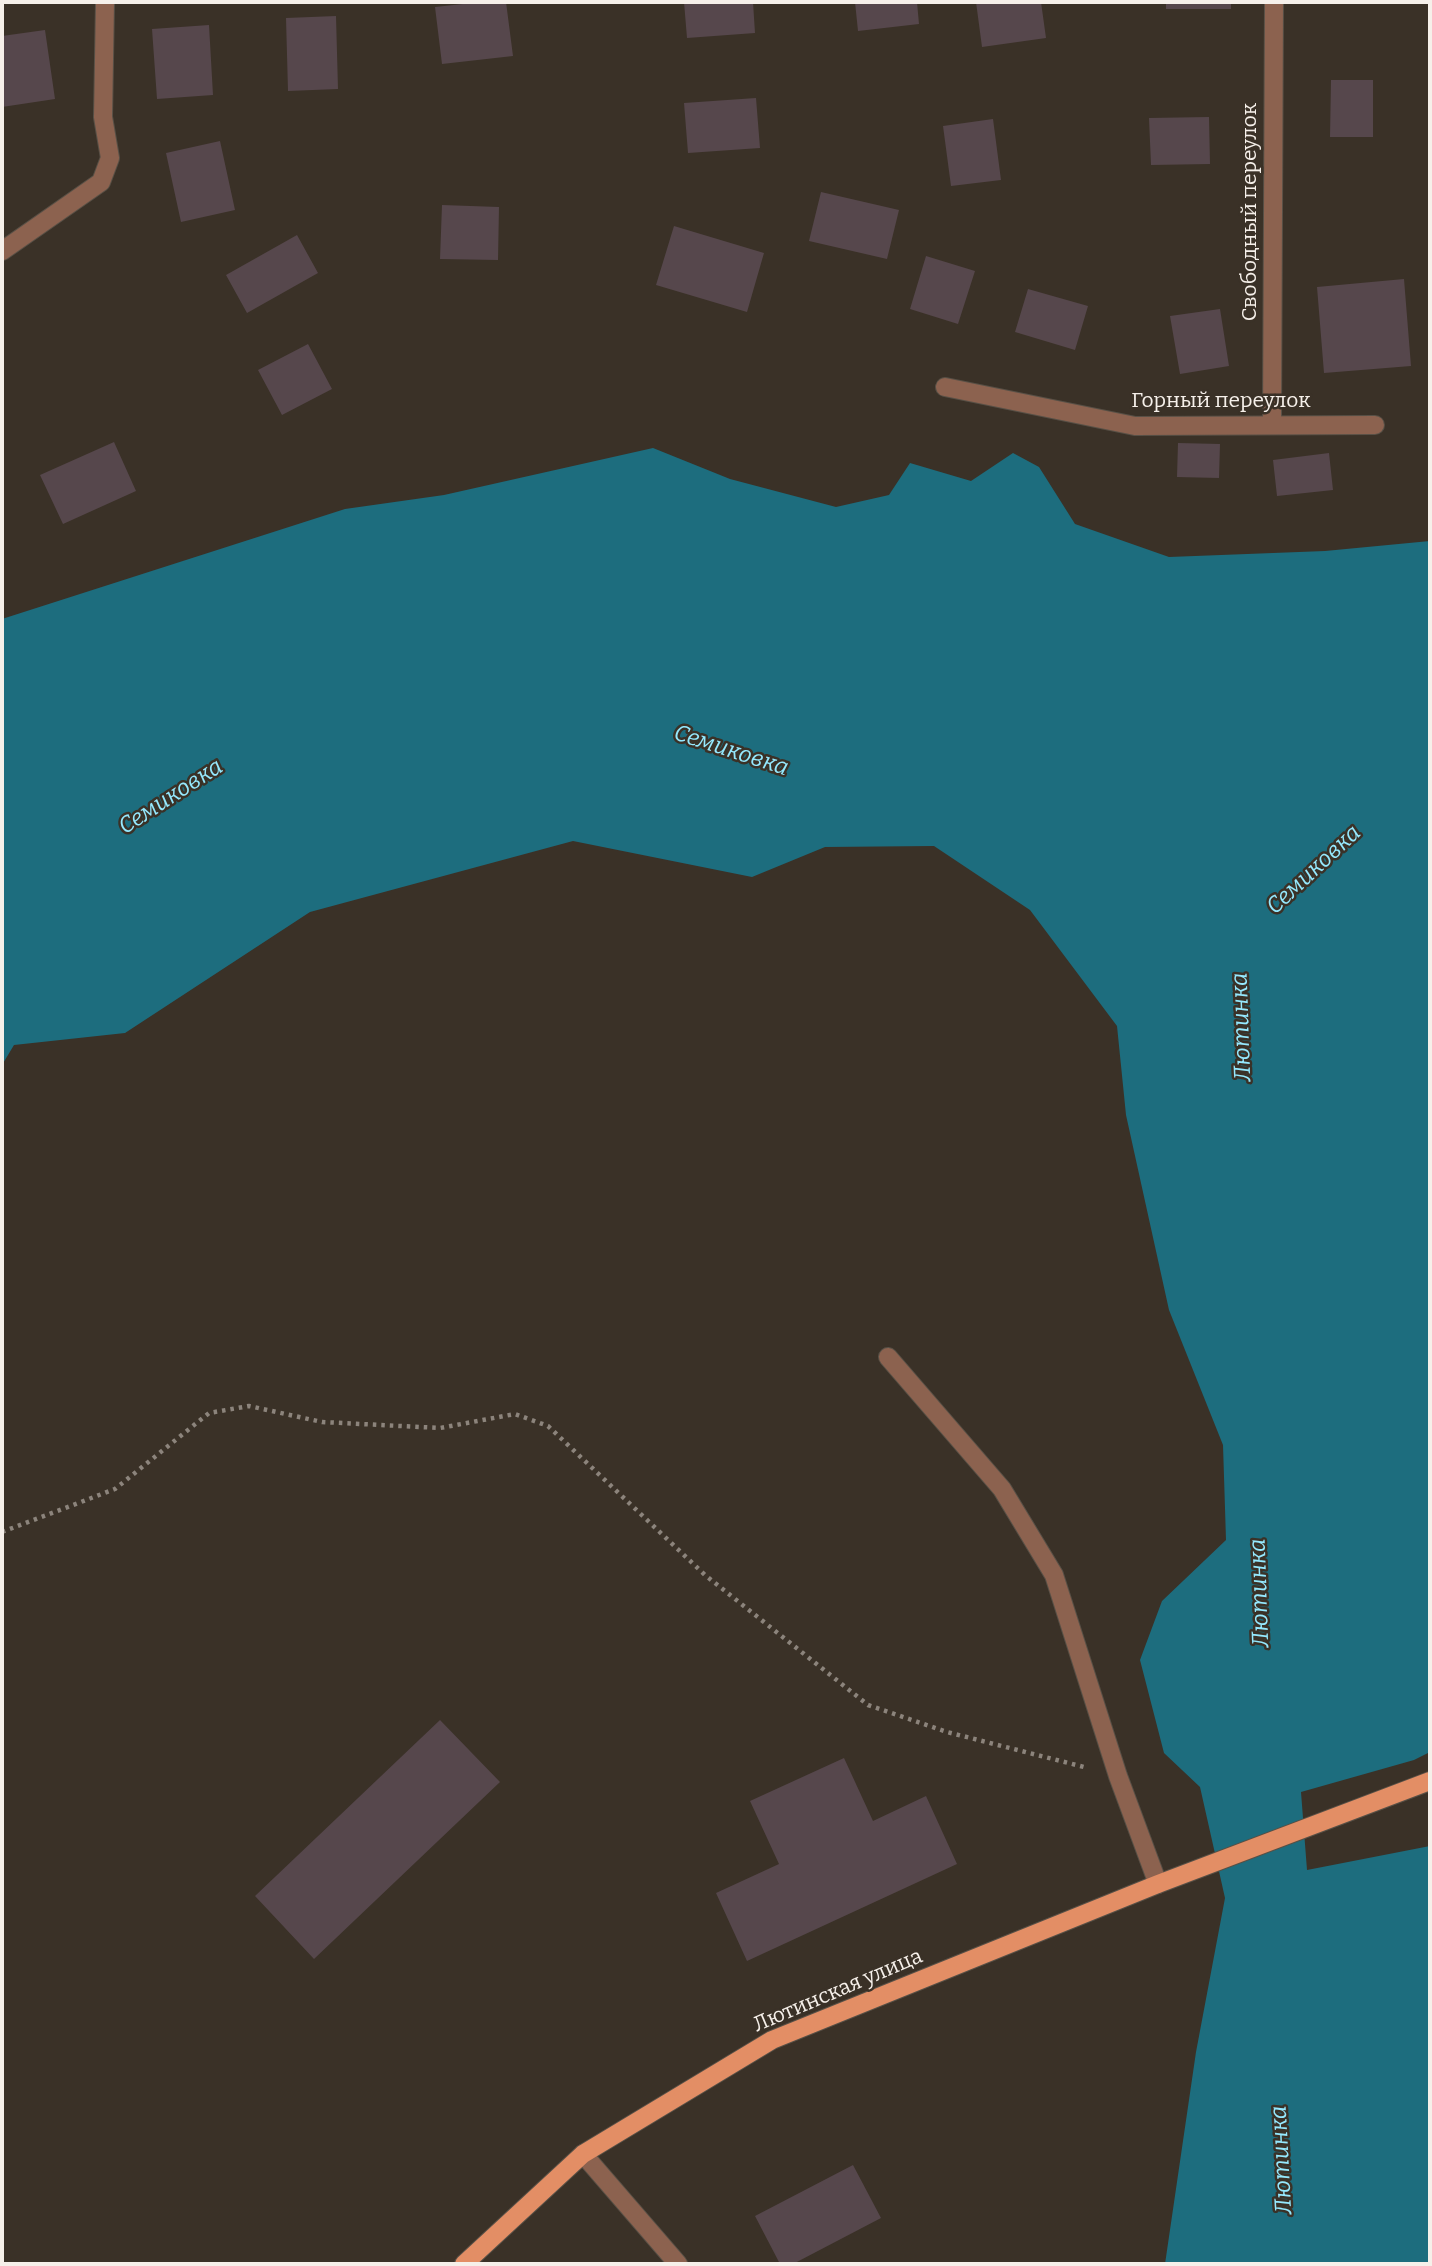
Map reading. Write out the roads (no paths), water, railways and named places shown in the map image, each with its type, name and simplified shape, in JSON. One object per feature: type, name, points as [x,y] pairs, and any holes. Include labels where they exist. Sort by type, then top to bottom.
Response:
[{"type":"main road","name":"Лютинская улица","points":[[464,2264],[583,2154],[772,2040],[1158,1884],[1430,1780]]},
{"type":"street","points":[[2,251],[101,182],[110,158],[103,117],[104,2]]},
{"type":"street","name":"Свободный переулок","points":[[1272,423],[1274,2]]},
{"type":"street","name":"Горный переулок","points":[[945,387],[1135,426],[1272,423],[1375,425]]},
{"type":"street","points":[[888,1357],[1002,1489],[1054,1576],[1118,1776],[1158,1884]]},
{"type":"street","points":[[583,2154],[678,2264]]},
{"type":"water","points":[[653,448],[730,479],[836,507],[889,495],[910,463],[971,481],[1013,453],[1039,467],[1075,524],[1169,557],[1325,551],[1430,541],[1430,1752],[1414,1760],[1301,1792],[1307,1870],[1430,1846],[1430,2264],[1165,2264],[1196,2052],[1225,1898],[1200,1787],[1164,1753],[1140,1660],[1162,1601],[1226,1540],[1223,1445],[1169,1310],[1126,1115],[1117,1026],[1030,910],[934,846],[825,847],[752,877],[573,841],[310,912],[125,1033],[14,1045],[2,1065],[2,619],[345,509],[444,495]]},
{"type":"water label","name":"Семиковка","points":[[731,751]]},
{"type":"water label","name":"Семиковка","points":[[171,797]]},
{"type":"water label","name":"Семиковка","points":[[1314,870]]},
{"type":"water label","name":"Лютинка","points":[[1242,1027]]},
{"type":"water label","name":"Лютинка","points":[[1260,1593]]},
{"type":"water label","name":"Лютинка","points":[[1282,2160]]}]
